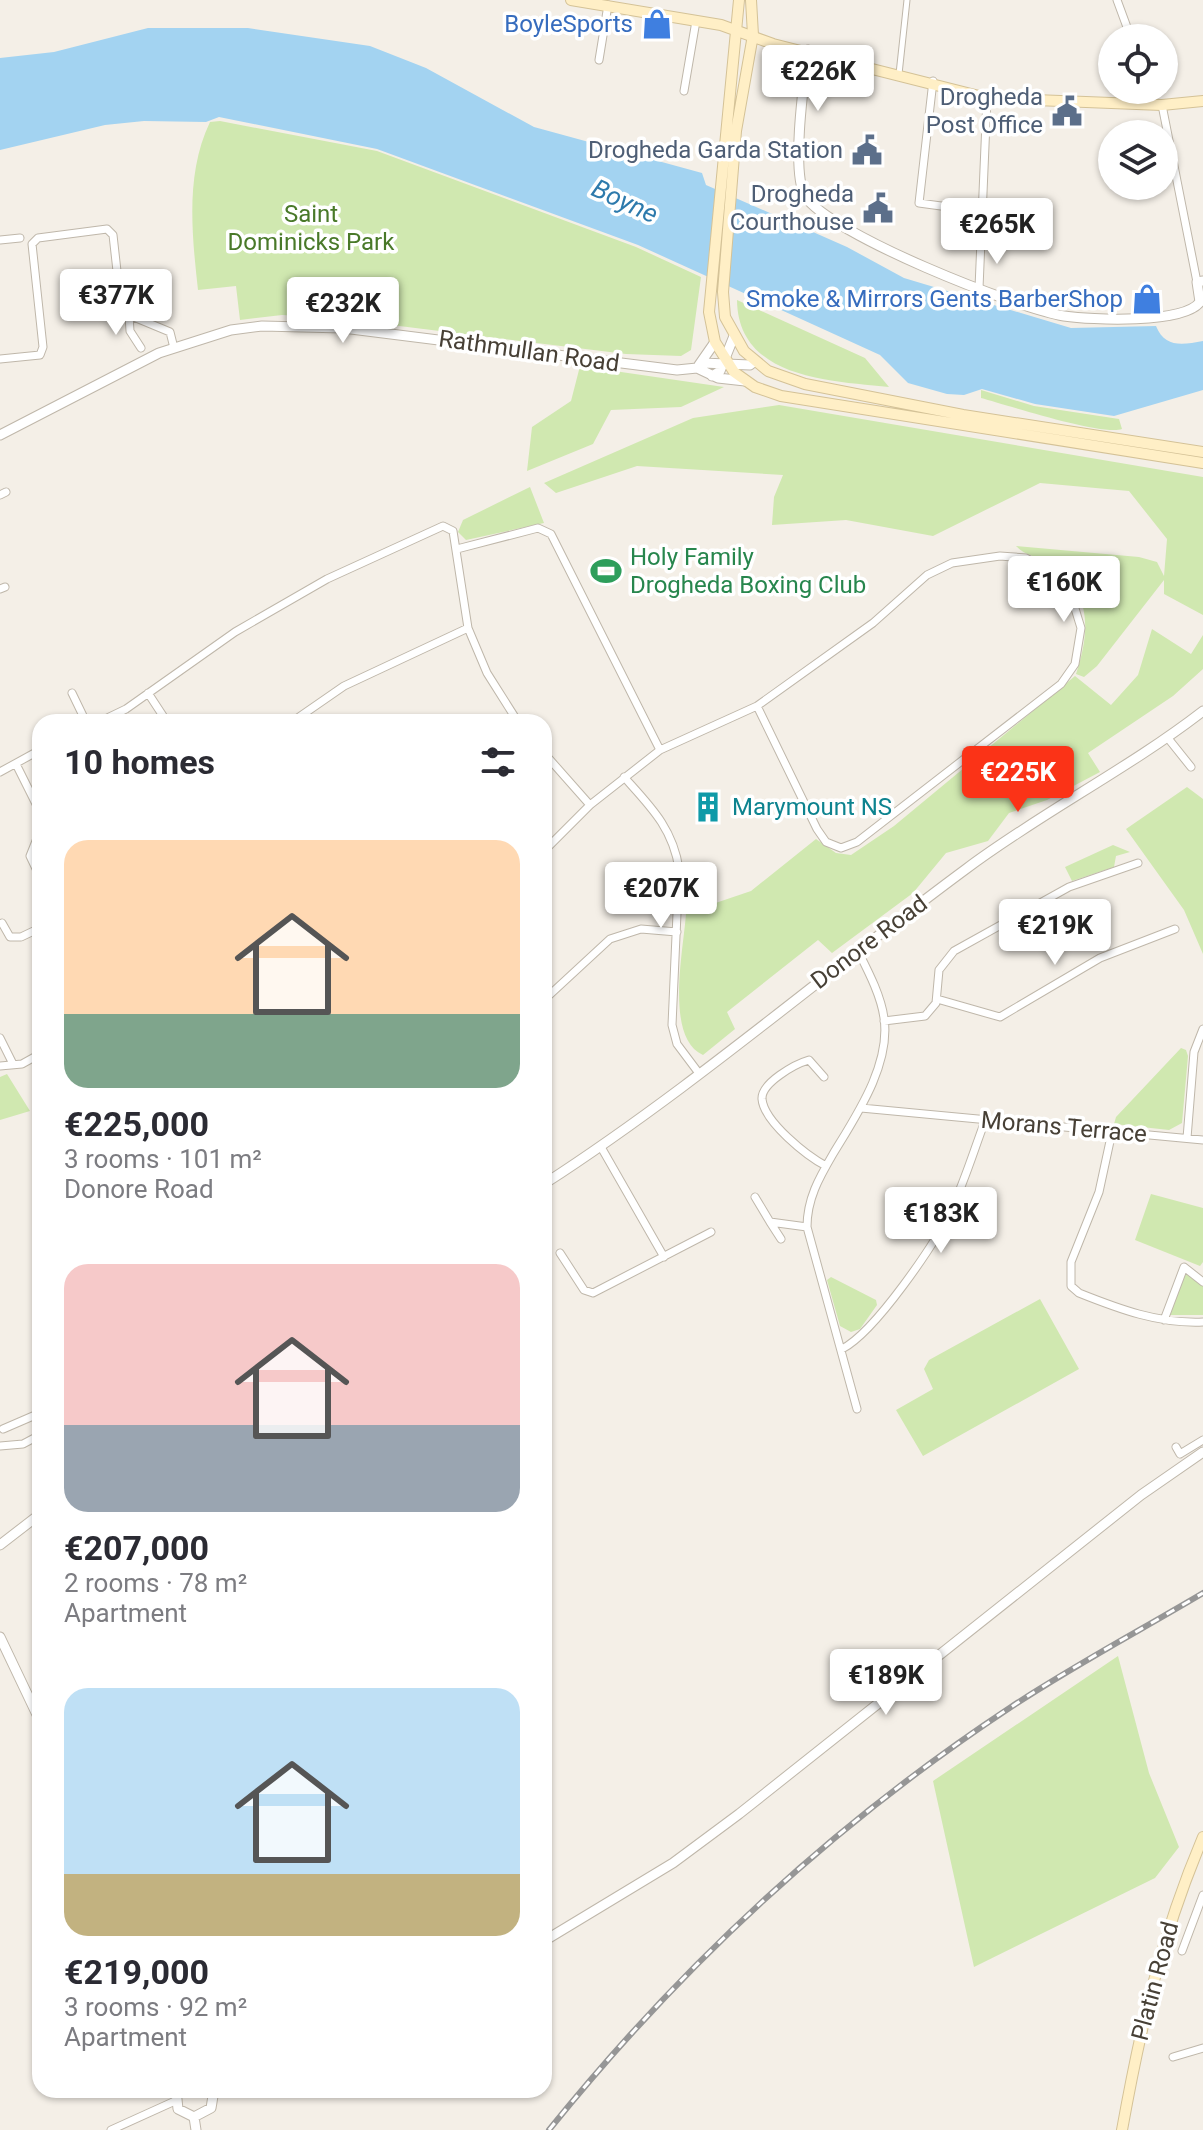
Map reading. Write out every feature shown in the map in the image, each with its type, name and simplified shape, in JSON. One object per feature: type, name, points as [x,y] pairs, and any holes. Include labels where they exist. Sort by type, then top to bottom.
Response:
[{"type":"main road","points":[[571,0],[696,21],[753,35],[773,44],[933,81],[987,98],[1156,105],[1203,101]]},
{"type":"main road","points":[[739,0],[710,288],[710,326],[725,361],[745,381]]},
{"type":"main road","points":[[751,0],[753,35],[730,188],[723,292],[725,317],[734,336],[755,361]]},
{"type":"main road","name":"Rathmullan Road","points":[[755,361],[768,371],[833,391],[1203,452]]},
{"type":"main road","name":"Rathmullan Road","points":[[745,381],[781,396],[831,406],[1203,463]]},
{"type":"main road","name":"Platin Road","points":[[1122,2130],[1140,2027],[1164,1940],[1203,1837]]},
{"type":"street","points":[[899,74],[907,0]]},
{"type":"street","points":[[1117,0],[1126,24]]},
{"type":"street","points":[[599,60],[608,5]]},
{"type":"street","points":[[684,91],[696,21]]},
{"type":"street","points":[[808,50],[800,183],[813,205],[895,253],[979,288],[1061,315],[1125,318],[1174,315],[1195,309],[1200,302],[1200,282],[1156,105]]},
{"type":"street","points":[[933,81],[919,203],[985,212]]},
{"type":"street","points":[[979,288],[985,212],[987,98]]},
{"type":"street","points":[[0,359],[40,355],[43,347],[32,244],[38,238],[107,229],[113,235],[119,289],[129,315],[130,331],[141,348]]},
{"type":"street","points":[[0,240],[20,238]]},
{"type":"street","points":[[129,315],[170,332],[174,348]]},
{"type":"street","name":"Rathmullan Road","points":[[0,435],[174,348],[231,330],[298,325],[677,370],[697,368],[712,376],[745,381]]},
{"type":"street","points":[[712,376],[720,371],[734,336]]},
{"type":"street","points":[[697,368],[715,342]]},
{"type":"street","name":"Rathmullan Road","points":[[697,368],[703,363],[725,361],[750,365],[755,361]]},
{"type":"street","points":[[113,714],[235,632],[314,586],[443,526],[453,531],[457,573],[468,628],[487,673],[512,714]]},
{"type":"street","points":[[457,549],[538,528],[551,534],[660,750]]},
{"type":"street","points":[[552,843],[590,805],[660,750],[757,706],[873,623],[927,575],[952,563],[1000,556],[1026,558],[1055,574],[1069,589],[1076,606],[1081,628],[1079,653],[1061,684],[894,815],[857,842],[841,848],[826,842],[817,829],[757,706]]},
{"type":"street","points":[[304,714],[344,686],[468,628]]},
{"type":"street","points":[[72,693],[82,714]]},
{"type":"street","points":[[148,693],[162,714]]},
{"type":"street","name":"Donore Road","points":[[552,1179],[648,1115],[698,1072],[968,867],[1203,711]]},
{"type":"street","points":[[1167,737],[1191,767]]},
{"type":"street","points":[[0,772],[32,755]]},
{"type":"street","points":[[552,762],[590,805]]},
{"type":"street","points":[[16,764],[32,796]]},
{"type":"street","points":[[624,777],[665,823],[676,846],[679,869],[673,1034],[698,1072]]},
{"type":"street","points":[[884,1021],[918,1018],[931,1009],[937,999],[939,970],[954,951],[1069,887],[1138,863]]},
{"type":"street","points":[[2,923],[10,937],[21,937],[32,932]]},
{"type":"street","points":[[552,993],[617,935],[641,929],[677,932]]},
{"type":"street","points":[[937,999],[1000,1017],[1100,958],[1175,929]]},
{"type":"street","points":[[857,949],[884,1021],[877,1067],[861,1108],[811,1196],[807,1227],[857,1409]]},
{"type":"street","points":[[1187,1138],[1194,1052],[1203,1029]]},
{"type":"street","points":[[0,1038],[13,1064]]},
{"type":"street","points":[[0,1066],[22,1064],[32,1058]]},
{"type":"street","points":[[824,1077],[809,1060],[765,1088],[762,1096],[764,1106],[795,1146],[826,1166]]},
{"type":"street","name":"Morans Terrace","points":[[861,1108],[1203,1140]]},
{"type":"street","points":[[842,1349],[869,1329],[938,1232],[952,1208],[985,1121]]},
{"type":"street","points":[[1112,1132],[1099,1192],[1071,1262],[1071,1286],[1079,1293],[1114,1307],[1164,1320],[1203,1322]]},
{"type":"street","points":[[601,1147],[664,1257]]},
{"type":"street","points":[[755,1197],[781,1239]]},
{"type":"street","points":[[770,1222],[807,1227]]},
{"type":"street","points":[[560,1253],[584,1290],[593,1293],[711,1232]]},
{"type":"street","points":[[1164,1320],[1184,1267],[1203,1282]]},
{"type":"street","points":[[3,1429],[32,1416]]},
{"type":"street","points":[[0,1446],[23,1444],[32,1439]]},
{"type":"street","points":[[1176,1447],[1180,1454],[1203,1440]]},
{"type":"street","points":[[552,1936],[673,1863],[1141,1495],[1203,1452]]},
{"type":"street","points":[[0,1545],[32,1520]]},
{"type":"street","points":[[0,1637],[32,1704]]},
{"type":"street","points":[[1182,1951],[1203,1895]]},
{"type":"street","points":[[1173,2057],[1203,2048]]},
{"type":"street","points":[[111,2130],[170,2098]]},
{"type":"street","points":[[176,2098],[183,2113],[194,2117],[211,2108],[213,2098]]},
{"type":"street","points":[[194,2117],[196,2130]]},
{"type":"green space","name":"Saint Dominicks Park","points":[[220,121],[377,151],[636,247],[701,277],[691,350],[681,356],[626,354],[335,318],[282,315],[240,320],[236,286],[198,290],[192,205],[194,184],[202,142],[210,122]]},
{"type":"green space","points":[[737,300],[865,358],[889,387],[816,378],[770,361],[753,346],[741,326]]},
{"type":"green space","points":[[580,366],[724,387],[681,407],[611,410],[593,444],[527,471],[532,427],[571,401]]},
{"type":"green space","points":[[981,390],[1034,406],[1119,419],[1122,429],[1095,428],[1032,413],[981,398]]},
{"type":"green space","points":[[779,405],[1203,477],[1203,615],[1164,594],[1164,580],[1097,666],[1084,677],[1076,674],[1085,628],[1081,599],[1063,574],[1016,546],[1139,557],[1157,562],[1164,576],[1167,539],[1129,491],[1040,483],[933,536],[846,520],[772,525],[774,497],[783,475],[637,466],[556,493],[544,483],[693,418]]},
{"type":"green space","points":[[530,487],[544,523],[466,540],[458,532],[463,520]]},
{"type":"green space","points":[[1152,629],[1191,654],[1203,635],[1203,669],[1173,696],[1088,753],[1100,772],[1047,800],[1009,813],[988,841],[946,853],[913,893],[832,953],[818,940],[727,1012],[735,1029],[703,1055],[691,1045],[684,1031],[679,991],[686,913],[751,891],[816,839],[836,853],[851,855],[894,826],[1075,676],[1111,705],[1138,675]]},
{"type":"green space","points":[[1187,787],[1203,799],[1203,954],[1184,910],[1126,829]]},
{"type":"green space","points":[[1113,845],[1130,852],[1116,856],[1114,867],[1072,881],[1065,867]]},
{"type":"green space","points":[[1181,1048],[1186,1050],[1188,1056],[1182,1123],[1169,1130],[1114,1124],[1116,1117]]},
{"type":"green space","points":[[7,1074],[30,1111],[0,1120],[0,1077]]},
{"type":"green space","points":[[1151,1194],[1203,1208],[1203,1262],[1200,1266],[1135,1240]]},
{"type":"green space","points":[[1188,1272],[1203,1286],[1203,1315],[1169,1315],[1183,1275]]},
{"type":"green space","points":[[831,1277],[876,1300],[877,1305],[860,1329],[851,1332],[840,1326],[827,1280]]},
{"type":"green space","points":[[1040,1299],[1079,1369],[923,1456],[896,1410],[933,1389],[924,1369],[929,1360]]},
{"type":"green space","points":[[1118,1656],[1149,1773],[1179,1847],[1155,1878],[974,1967],[933,1781]]},
{"type":"water","name":"Boyne","points":[[148,28],[248,28],[370,46],[426,68],[534,127],[702,173],[706,185],[847,247],[904,278],[1071,328],[1156,326],[1164,338],[1175,343],[1203,341],[1203,390],[1114,416],[1035,404],[982,389],[964,395],[947,394],[908,383],[880,355],[638,245],[377,149],[219,117],[206,122],[144,121],[105,125],[0,150],[0,58],[54,52]]},
{"type":"railway","points":[[549,2130],[652,2011],[764,1900],[822,1849],[883,1799],[1011,1707],[1203,1593]]},
{"type":"place","name":"BoyleSports","points":[[657,24]]},
{"type":"place","name":"Drogheda Post Office","points":[[1067,111]]},
{"type":"place","name":"Drogheda Garda Station","points":[[867,150]]},
{"type":"place","name":"Drogheda Courthouse","points":[[878,208]]},
{"type":"place","name":"Smoke & Mirrors Gents BarberShop","points":[[1147,299]]},
{"type":"place","name":"Holy Family Drogheda Boxing Club","points":[[606,571]]},
{"type":"place","name":"Marymount NS","points":[[708,807]]}]
